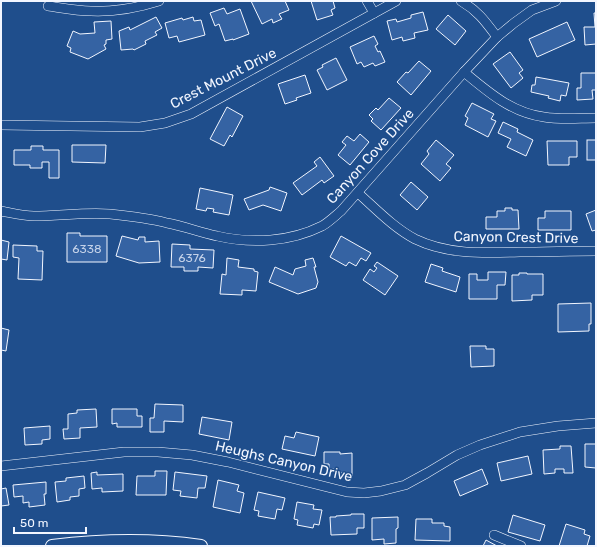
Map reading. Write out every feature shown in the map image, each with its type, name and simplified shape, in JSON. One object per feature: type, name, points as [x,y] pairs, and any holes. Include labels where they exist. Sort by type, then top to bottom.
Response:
[{"type":"street","points":[[48,6],[90,11],[116,10],[159,1]]},
{"type":"street","points":[[367,1],[374,13]]},
{"type":"street","name":"Crest Mount Drive","points":[[1,125],[140,127],[165,123],[190,114],[234,91],[396,1]]},
{"type":"street","points":[[461,1],[481,16],[497,37]]},
{"type":"street","name":"Canyon Cove Drive","points":[[1,211],[33,216],[84,213],[138,217],[238,240],[275,240],[300,234],[322,225],[341,211],[464,72],[497,37],[514,22],[532,10],[556,1]]},
{"type":"street","points":[[464,72],[500,101],[528,114],[543,117],[596,118]]},
{"type":"street","name":"Canyon Crest Drive","points":[[358,193],[403,232],[426,243],[448,250],[481,253],[596,251]]},
{"type":"street","name":"Heughs Canyon Drive","points":[[1,466],[124,452],[158,452],[192,455],[228,462],[347,492],[364,493],[381,491],[405,485],[457,455],[480,445],[520,432],[558,426],[596,423]]},
{"type":"street","points":[[494,535],[521,546]]},
{"type":"street","points":[[52,546],[85,543],[132,542],[201,546]]},
{"type":"building","points":[[251,1],[285,1],[289,10],[279,14],[282,19],[273,23],[272,19],[262,24]]},
{"type":"building","points":[[311,1],[333,1],[335,8],[331,10],[333,15],[317,20]]},
{"type":"building","points":[[224,8],[227,14],[240,9],[249,34],[233,40],[225,41],[219,24],[215,26],[210,13]]},
{"type":"building","points":[[423,12],[428,30],[414,33],[415,38],[403,41],[402,37],[392,40],[387,21],[396,19],[397,22],[411,18],[411,15]]},
{"type":"building","points":[[594,13],[596,13],[596,44],[585,45],[584,27],[595,27]]},
{"type":"building","points":[[448,15],[466,31],[455,45],[436,29]]},
{"type":"building","points":[[156,17],[162,28],[155,32],[157,35],[145,41],[146,44],[134,50],[121,50],[119,31],[129,27],[130,30]]},
{"type":"building","points":[[193,17],[194,21],[201,20],[205,35],[179,42],[177,36],[169,38],[165,23],[182,18],[183,20]]},
{"type":"building","points":[[111,21],[112,39],[106,40],[106,44],[104,45],[106,49],[88,59],[70,52],[71,48],[67,46],[73,31],[80,34],[95,33],[94,22]]},
{"type":"building","points":[[567,22],[575,40],[537,57],[529,39]]},
{"type":"building","points":[[374,36],[378,44],[375,46],[378,52],[380,51],[385,62],[375,66],[373,63],[364,67],[361,62],[357,64],[350,47]]},
{"type":"building","points":[[510,52],[523,70],[519,73],[523,78],[511,88],[493,64]]},
{"type":"building","points":[[336,58],[347,80],[327,90],[317,70],[323,67],[322,65]]},
{"type":"building","points":[[419,61],[431,71],[411,95],[397,82]]},
{"type":"building","points":[[581,73],[596,73],[596,90],[592,90],[593,99],[577,100],[577,88],[581,88]]},
{"type":"building","points":[[305,75],[311,93],[296,98],[297,100],[285,104],[278,84]]},
{"type":"building","points":[[536,77],[569,83],[566,96],[561,95],[560,101],[548,98],[549,96],[531,92],[532,85],[535,85]]},
{"type":"building","points":[[389,98],[401,108],[381,130],[371,121],[373,119],[369,115],[376,108],[378,110]]},
{"type":"building","points":[[472,103],[494,114],[491,119],[496,121],[488,137],[465,125],[468,118],[465,116]]},
{"type":"building","points":[[227,107],[243,116],[232,137],[230,135],[224,146],[210,139]]},
{"type":"building","points":[[503,122],[518,129],[517,132],[533,140],[526,156],[507,147],[511,139],[498,133]]},
{"type":"building","points":[[360,134],[369,142],[350,165],[338,155],[346,145],[342,142],[347,136],[354,141]]},
{"type":"building","points":[[436,140],[454,155],[446,164],[451,168],[440,181],[421,164],[429,154],[427,151]]},
{"type":"building","points":[[587,140],[596,140],[596,160],[587,160]]},
{"type":"building","points":[[547,141],[577,141],[577,157],[569,157],[569,165],[548,165]]},
{"type":"building","points":[[72,145],[106,145],[105,163],[72,162]]},
{"type":"building","points":[[31,146],[43,146],[43,150],[59,150],[59,178],[49,178],[49,162],[42,162],[42,168],[30,168],[30,165],[14,165],[14,150],[31,150]]},
{"type":"building","points":[[320,157],[334,176],[324,183],[322,180],[302,195],[293,183],[317,166],[314,162]]},
{"type":"building","points":[[411,182],[428,197],[417,210],[400,195]]},
{"type":"building","points":[[270,187],[287,193],[281,211],[263,205],[249,210],[244,199],[269,190]]},
{"type":"building","points":[[200,188],[233,195],[229,215],[213,212],[214,209],[207,208],[206,211],[196,209]]},
{"type":"building","points":[[505,208],[518,210],[519,229],[486,229],[486,217],[497,217],[497,211],[505,211]]},
{"type":"building","points":[[596,210],[596,230],[592,231],[586,214]]},
{"type":"building","points":[[545,211],[571,211],[571,230],[538,230],[538,218],[545,218]]},
{"type":"building","points":[[67,233],[80,233],[80,236],[107,236],[107,262],[67,262]]},
{"type":"building","points":[[122,236],[138,240],[139,237],[145,237],[145,242],[159,241],[160,262],[139,263],[116,256]]},
{"type":"building","points":[[341,236],[371,253],[366,261],[361,258],[356,266],[349,262],[346,266],[330,257]]},
{"type":"building","points":[[1,240],[9,242],[7,260],[1,259]]},
{"type":"building","points":[[172,244],[190,245],[190,249],[214,250],[213,268],[198,267],[198,271],[184,271],[184,267],[171,267]]},
{"type":"building","points":[[13,245],[37,246],[37,251],[43,251],[42,280],[18,279],[19,258],[13,257]]},
{"type":"building","points":[[227,258],[239,260],[238,267],[254,269],[254,271],[258,272],[256,291],[242,290],[242,295],[220,294],[222,274],[226,275]]},
{"type":"building","points":[[313,258],[318,282],[316,288],[298,294],[269,282],[275,267],[293,275],[295,269],[306,266],[305,260]]},
{"type":"building","points":[[377,262],[398,276],[385,295],[363,280],[370,269],[374,272],[377,268],[374,266]]},
{"type":"building","points":[[431,264],[443,268],[442,271],[460,277],[456,292],[425,282]]},
{"type":"building","points":[[488,272],[506,272],[505,285],[497,285],[497,299],[469,299],[469,274],[477,274],[477,280],[488,280]]},
{"type":"building","points":[[519,273],[543,274],[543,295],[532,295],[532,300],[512,301],[512,275],[519,275]]},
{"type":"building","points":[[591,303],[591,324],[589,324],[589,331],[558,332],[558,304]]},
{"type":"building","points":[[1,328],[9,330],[6,351],[1,350]]},
{"type":"building","points":[[470,346],[486,346],[486,349],[494,349],[494,366],[471,367]]},
{"type":"building","points":[[155,404],[183,405],[183,422],[164,421],[164,432],[150,432],[150,418],[154,418]]},
{"type":"building","points":[[96,409],[97,427],[80,428],[80,438],[64,439],[63,429],[68,429],[68,414],[77,413],[77,410]]},
{"type":"building","points":[[112,409],[137,409],[137,416],[142,416],[142,427],[117,427],[117,423],[112,424]]},
{"type":"building","points":[[202,417],[232,422],[229,440],[199,434]]},
{"type":"building","points":[[50,426],[50,439],[42,440],[42,444],[25,445],[24,428]]},
{"type":"building","points":[[296,432],[319,437],[315,456],[282,449],[285,436],[294,438]]},
{"type":"building","points":[[585,444],[596,444],[596,468],[585,467]]},
{"type":"building","points":[[560,446],[571,446],[573,473],[564,473],[564,469],[555,469],[555,473],[544,474],[543,450],[560,449]]},
{"type":"building","points":[[324,452],[340,452],[340,454],[352,453],[352,476],[341,477],[341,472],[334,473],[334,469],[329,470],[329,464],[324,464]]},
{"type":"building","points":[[528,456],[532,474],[501,481],[497,463]]},
{"type":"building","points":[[482,469],[488,484],[460,496],[454,481]]},
{"type":"building","points":[[155,471],[167,471],[166,495],[136,495],[137,476],[155,476]]},
{"type":"building","points":[[97,472],[97,475],[123,474],[123,491],[102,492],[102,488],[92,489],[91,473]]},
{"type":"building","points":[[175,472],[207,476],[205,488],[198,488],[197,498],[180,496],[181,491],[173,490]]},
{"type":"building","points":[[84,476],[85,488],[79,489],[79,496],[70,497],[70,500],[57,502],[55,482],[66,481],[66,478]]},
{"type":"building","points":[[218,480],[239,485],[237,491],[244,493],[240,513],[213,507]]},
{"type":"building","points":[[46,482],[46,494],[44,494],[45,505],[29,507],[29,502],[23,503],[23,496],[14,497],[13,485]]},
{"type":"building","points":[[6,488],[9,505],[1,506],[1,489]]},
{"type":"building","points":[[258,492],[285,498],[282,510],[277,509],[275,519],[258,516],[259,511],[254,510]]},
{"type":"building","points":[[297,502],[314,505],[313,509],[322,510],[319,525],[314,524],[313,528],[297,525],[298,520],[294,519]]},
{"type":"building","points":[[364,514],[364,528],[357,528],[357,534],[331,535],[330,517]]},
{"type":"building","points":[[513,515],[545,525],[540,541],[508,532]]},
{"type":"building","points":[[398,517],[396,543],[384,544],[384,539],[372,540],[372,518]]},
{"type":"building","points":[[416,519],[432,519],[432,523],[444,523],[444,526],[450,527],[450,541],[415,540]]},
{"type":"building","points":[[566,524],[585,530],[584,534],[590,536],[587,546],[559,546]]},
{"type":"building","points":[[486,540],[497,546],[483,546]]}]
